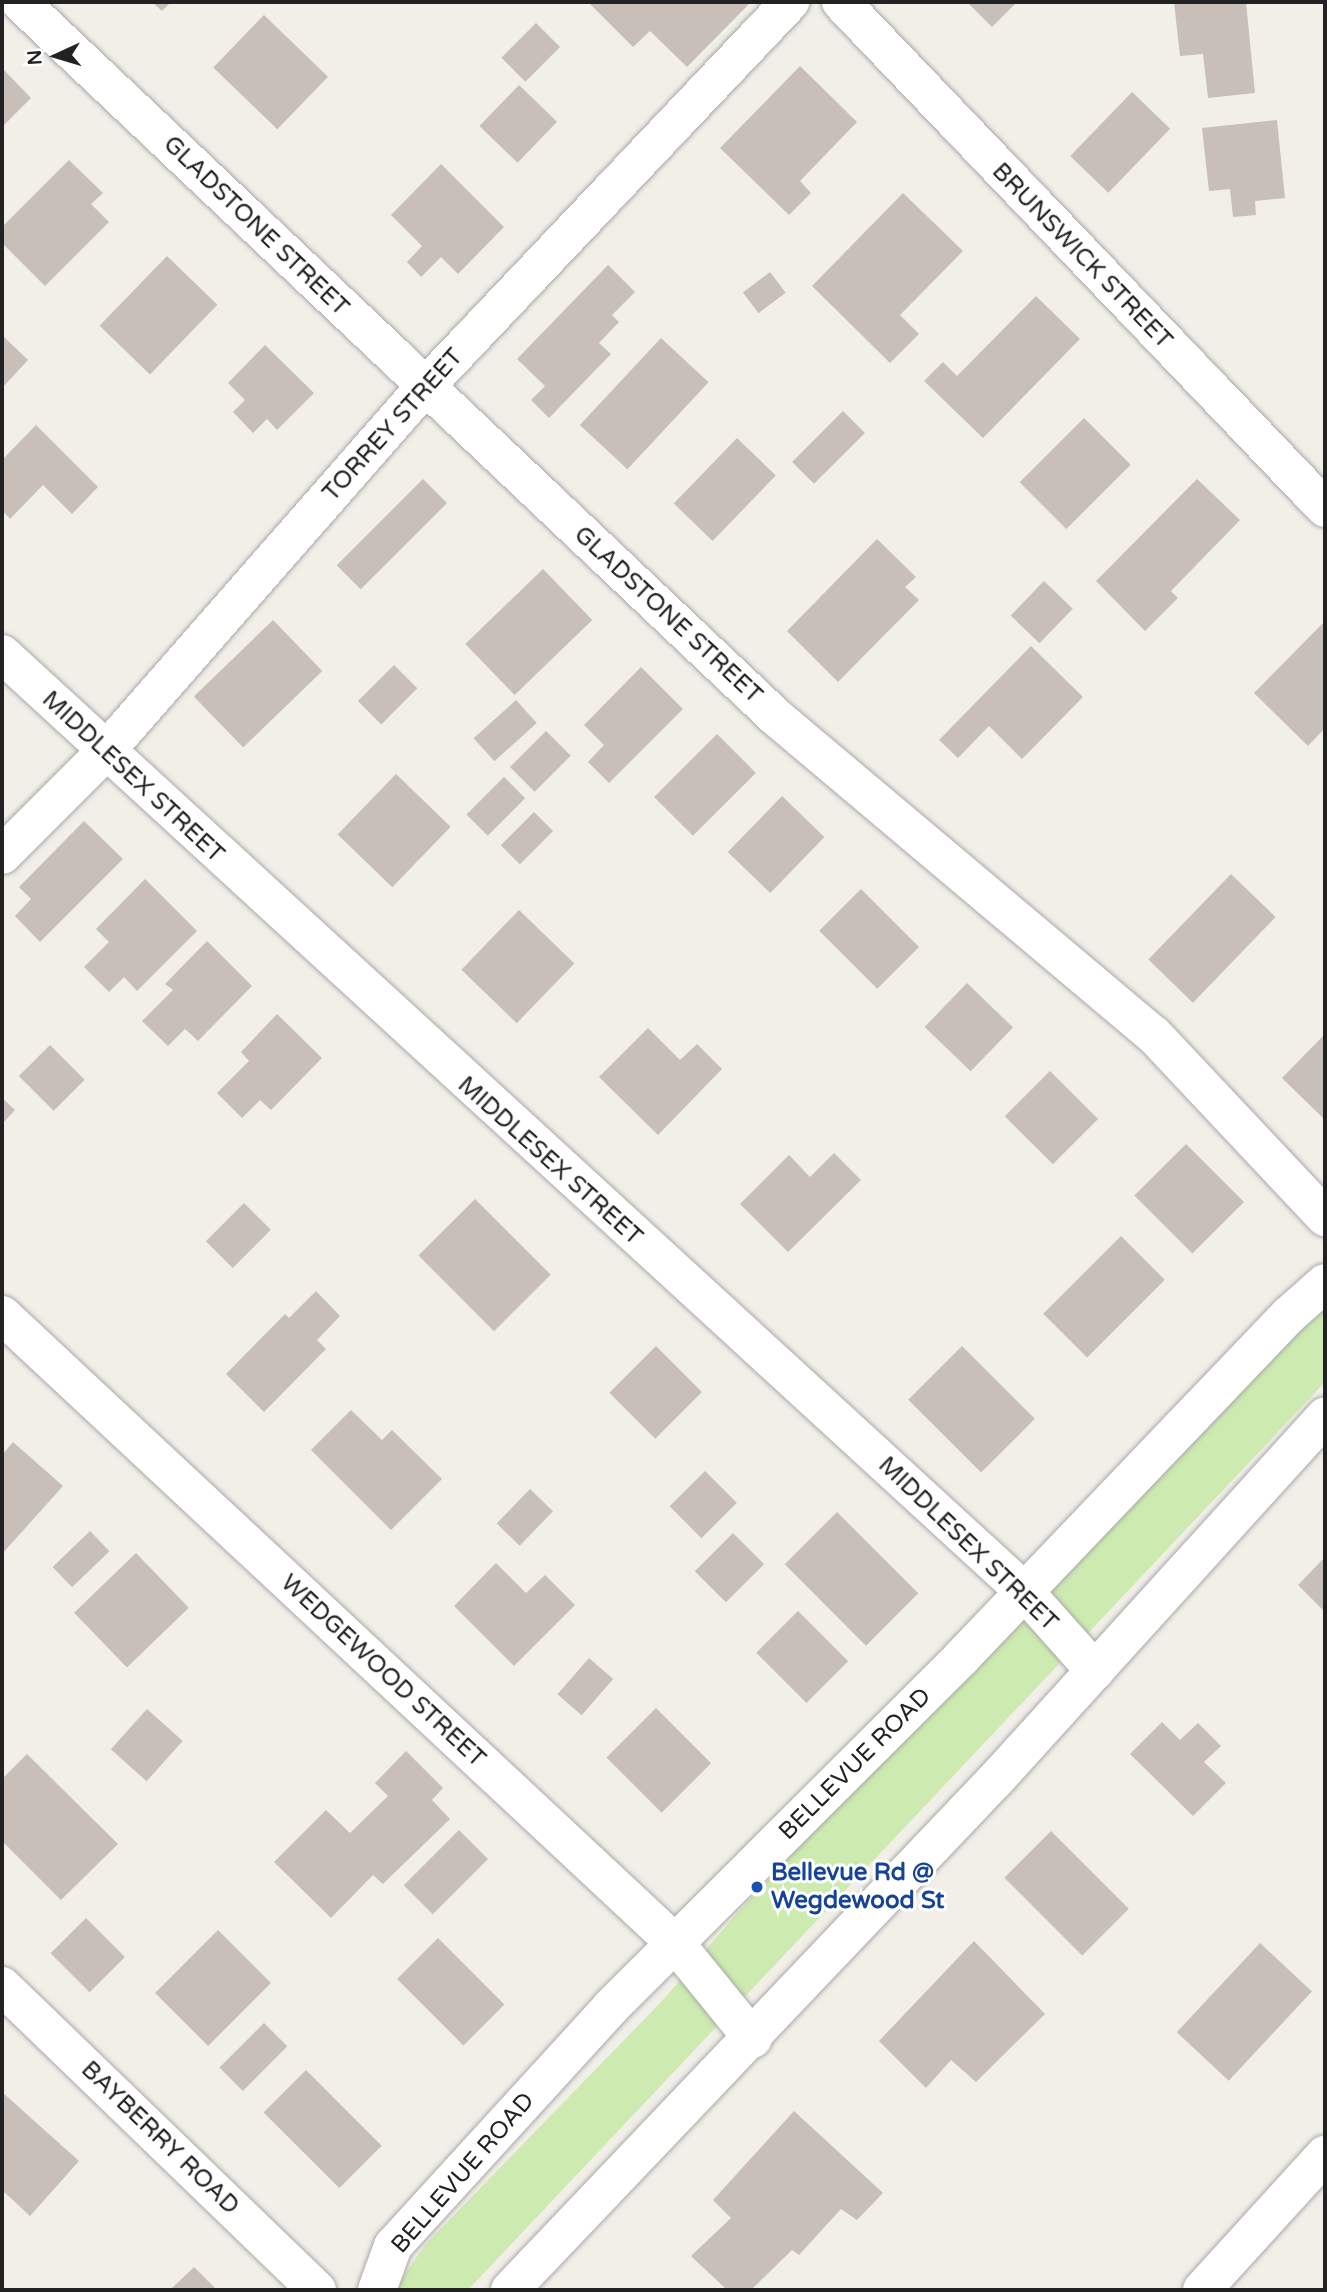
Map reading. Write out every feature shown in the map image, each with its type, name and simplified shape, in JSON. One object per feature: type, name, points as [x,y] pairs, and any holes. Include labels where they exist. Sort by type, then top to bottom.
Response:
[{"type":"street","name":"GLADSTONE STREET","points":[[20,2],[777,718],[1154,1034],[1325,1217]]},
{"type":"street","name":"TORREY STREET","points":[[2,855],[104,752],[425,387],[790,2]]},
{"type":"street","name":"BRUNSWICK STREET","points":[[841,2],[1325,509]]},
{"type":"street","name":"MIDDLESEX STREET","points":[[2,654],[104,752],[1024,1591],[1095,1671]]},
{"type":"street","name":"BELLEVUE ROAD","points":[[377,2290],[393,2246],[610,2008],[1024,1591],[1289,1315],[1325,1283]]},
{"type":"street","name":"WEDGEWOOD STREET","points":[[2,1314],[676,1944],[753,2039]]},
{"type":"street","points":[[510,2290],[753,2039],[1095,1671],[1325,1417]]},
{"type":"street","name":"BAYBERRY ROAD","points":[[2,1986],[317,2290]]},
{"type":"street","points":[[1202,2290],[1325,2155]]},
{"type":"green space","points":[[1325,1295],[1325,1382],[468,2290],[394,2290],[425,2245],[662,2001],[738,1912]]},
{"type":"building","points":[[152,2],[171,2],[162,11]]},
{"type":"building","points":[[751,2],[687,67],[650,31],[633,47],[590,4]]},
{"type":"building","points":[[967,2],[1017,2],[992,27]]},
{"type":"building","points":[[1174,2],[1246,2],[1255,93],[1208,98],[1203,54],[1180,56]]},
{"type":"building","points":[[264,15],[328,77],[277,129],[213,68]]},
{"type":"building","points":[[536,23],[560,47],[525,82],[501,58]]},
{"type":"building","points":[[800,66],[857,122],[800,181],[811,193],[789,215],[720,148]]},
{"type":"building","points":[[2,68],[31,98],[2,127]]},
{"type":"building","points":[[519,85],[557,122],[518,163],[479,126]]},
{"type":"building","points":[[1132,92],[1170,129],[1108,193],[1070,156]]},
{"type":"building","points":[[1277,120],[1285,198],[1255,201],[1256,215],[1233,217],[1230,189],[1209,191],[1202,128]]},
{"type":"building","points":[[69,160],[103,193],[91,204],[109,222],[45,286],[2,243],[2,227]]},
{"type":"building","points":[[441,164],[504,227],[458,274],[441,257],[421,277],[407,262],[422,246],[391,215]]},
{"type":"building","points":[[903,193],[963,251],[900,315],[919,334],[890,363],[812,286]]},
{"type":"building","points":[[167,256],[217,305],[150,374],[100,326]]},
{"type":"building","points":[[608,265],[635,292],[612,315],[619,322],[599,343],[611,354],[549,418],[531,400],[545,386],[517,359]]},
{"type":"building","points":[[770,272],[786,293],[758,313],[743,292]]},
{"type":"building","points":[[1036,296],[1080,339],[983,438],[924,381],[943,362],[957,376]]},
{"type":"building","points":[[2,335],[28,360],[2,388]]},
{"type":"building","points":[[661,338],[709,382],[627,469],[580,425]]},
{"type":"building","points":[[265,345],[314,393],[277,430],[267,419],[253,433],[233,412],[245,400],[228,383]]},
{"type":"building","points":[[843,411],[865,433],[814,484],[792,462]]},
{"type":"building","points":[[1084,418],[1131,465],[1066,529],[1020,482]]},
{"type":"building","points":[[36,425],[98,487],[72,514],[43,485],[10,519],[2,510],[2,460]]},
{"type":"building","points":[[737,438],[776,476],[713,541],[674,503]]},
{"type":"building","points":[[423,479],[447,503],[361,589],[337,565]]},
{"type":"building","points":[[1197,479],[1240,520],[1171,591],[1178,598],[1145,631],[1096,581]]},
{"type":"building","points":[[877,539],[916,577],[905,587],[919,600],[838,682],[787,631]]},
{"type":"building","points":[[543,569],[592,620],[515,695],[465,644]]},
{"type":"building","points":[[1044,581],[1073,609],[1039,643],[1011,616]]},
{"type":"building","points":[[273,620],[322,671],[243,747],[194,696]]},
{"type":"building","points":[[1325,621],[1325,728],[1308,746],[1254,693]]},
{"type":"building","points":[[1031,646],[1083,697],[1022,759],[989,726],[958,758],[939,740]]},
{"type":"building","points":[[394,665],[417,688],[381,724],[358,701]]},
{"type":"building","points":[[641,667],[683,709],[609,783],[588,762],[604,745],[584,725]]},
{"type":"building","points":[[516,700],[537,723],[494,761],[474,738]]},
{"type":"building","points":[[546,731],[571,756],[535,792],[510,767]]},
{"type":"building","points":[[717,734],[756,773],[693,836],[654,797]]},
{"type":"building","points":[[396,774],[451,827],[392,887],[338,834]]},
{"type":"building","points":[[504,777],[525,798],[488,836],[467,814]]},
{"type":"building","points":[[782,796],[824,837],[770,893],[728,852]]},
{"type":"building","points":[[534,812],[553,831],[520,864],[501,845]]},
{"type":"building","points":[[84,821],[123,859],[40,942],[15,916],[31,899],[19,887]]},
{"type":"building","points":[[1231,874],[1276,917],[1193,1003],[1148,960]]},
{"type":"building","points":[[145,879],[197,931],[137,991],[124,977],[109,992],[84,967],[109,942],[96,929]]},
{"type":"building","points":[[861,889],[919,947],[877,989],[819,931]]},
{"type":"building","points":[[519,910],[574,963],[517,1023],[461,970]]},
{"type":"building","points":[[207,941],[252,986],[198,1041],[185,1029],[168,1046],[142,1021],[173,990],[165,984]]},
{"type":"building","points":[[967,983],[1013,1027],[971,1071],[925,1027]]},
{"type":"building","points":[[277,1014],[322,1058],[271,1110],[260,1100],[242,1118],[217,1093],[249,1061],[241,1052]]},
{"type":"building","points":[[648,1028],[680,1060],[697,1044],[722,1069],[658,1135],[599,1077]]},
{"type":"building","points":[[1325,1034],[1325,1120],[1282,1078]]},
{"type":"building","points":[[50,1045],[85,1080],[54,1111],[19,1076]]},
{"type":"building","points":[[1050,1071],[1098,1119],[1053,1164],[1005,1116]]},
{"type":"building","points":[[2,1098],[15,1110],[2,1124]]},
{"type":"building","points":[[1186,1144],[1244,1202],[1192,1254],[1134,1196]]},
{"type":"building","points":[[834,1153],[861,1180],[788,1252],[740,1204],[789,1155],[810,1177]]},
{"type":"building","points":[[475,1199],[551,1275],[494,1331],[418,1256]]},
{"type":"building","points":[[244,1203],[271,1230],[233,1268],[206,1241]]},
{"type":"building","points":[[1121,1236],[1165,1280],[1087,1358],[1043,1314]]},
{"type":"building","points":[[316,1291],[340,1316],[317,1340],[326,1349],[264,1412],[226,1374],[285,1314],[289,1318]]},
{"type":"building","points":[[656,1346],[702,1392],[655,1439],[609,1393]]},
{"type":"building","points":[[962,1346],[1035,1419],[981,1473],[908,1400]]},
{"type":"building","points":[[351,1410],[382,1440],[392,1430],[442,1479],[391,1530],[311,1450]]},
{"type":"building","points":[[13,1442],[63,1486],[2,1554],[2,1455]]},
{"type":"building","points":[[705,1471],[737,1503],[701,1538],[670,1506]]},
{"type":"building","points":[[530,1489],[553,1511],[520,1546],[497,1524]]},
{"type":"building","points":[[837,1512],[918,1593],[866,1646],[785,1564]]},
{"type":"building","points":[[90,1531],[109,1551],[72,1587],[53,1567]]},
{"type":"building","points":[[733,1533],[764,1564],[726,1602],[695,1571]]},
{"type":"building","points":[[136,1553],[189,1608],[127,1667],[74,1613]]},
{"type":"building","points":[[1325,1557],[1325,1612],[1298,1585]]},
{"type":"building","points":[[496,1563],[526,1593],[545,1575],[575,1605],[514,1666],[454,1606]]},
{"type":"building","points":[[798,1611],[848,1661],[806,1703],[756,1653]]},
{"type":"building","points":[[589,1658],[613,1679],[582,1715],[558,1694]]},
{"type":"building","points":[[656,1708],[711,1763],[662,1813],[607,1757]]},
{"type":"building","points":[[147,1709],[183,1741],[147,1781],[111,1749]]},
{"type":"building","points":[[1162,1722],[1180,1740],[1198,1723],[1221,1746],[1204,1762],[1226,1783],[1193,1816],[1130,1754]]},
{"type":"building","points":[[406,1751],[443,1788],[432,1800],[450,1819],[383,1884],[373,1875],[331,1918],[274,1862],[326,1810],[350,1833],[388,1796],[375,1783]]},
{"type":"building","points":[[27,1754],[118,1844],[61,1900],[2,1841],[2,1779]]},
{"type":"building","points":[[459,1830],[488,1859],[433,1914],[404,1885]]},
{"type":"building","points":[[1051,1831],[1129,1909],[1082,1955],[1004,1878]]},
{"type":"building","points":[[86,1918],[125,1957],[90,1992],[51,1953]]},
{"type":"building","points":[[218,1930],[271,1983],[208,2046],[155,1993]]},
{"type":"building","points":[[438,1938],[504,2004],[463,2045],[397,1979]]},
{"type":"building","points":[[974,1941],[1045,2014],[976,2082],[951,2060],[926,2088],[879,2041]]},
{"type":"building","points":[[1260,1943],[1312,1991],[1229,2081],[1177,2032]]},
{"type":"building","points":[[264,2023],[287,2046],[243,2091],[219,2068]]},
{"type":"building","points":[[306,2070],[382,2146],[339,2188],[264,2112]]},
{"type":"building","points":[[2,2092],[79,2161],[30,2216],[2,2190]]},
{"type":"building","points":[[794,2111],[883,2193],[857,2220],[841,2209],[799,2255],[792,2250],[751,2290],[727,2290],[691,2256],[731,2218],[713,2200]]},
{"type":"building","points":[[194,2267],[217,2290],[170,2290]]},
{"type":"place","name":"Bellevue Rd @ Wegdewood St","points":[[757,1887]]}]
